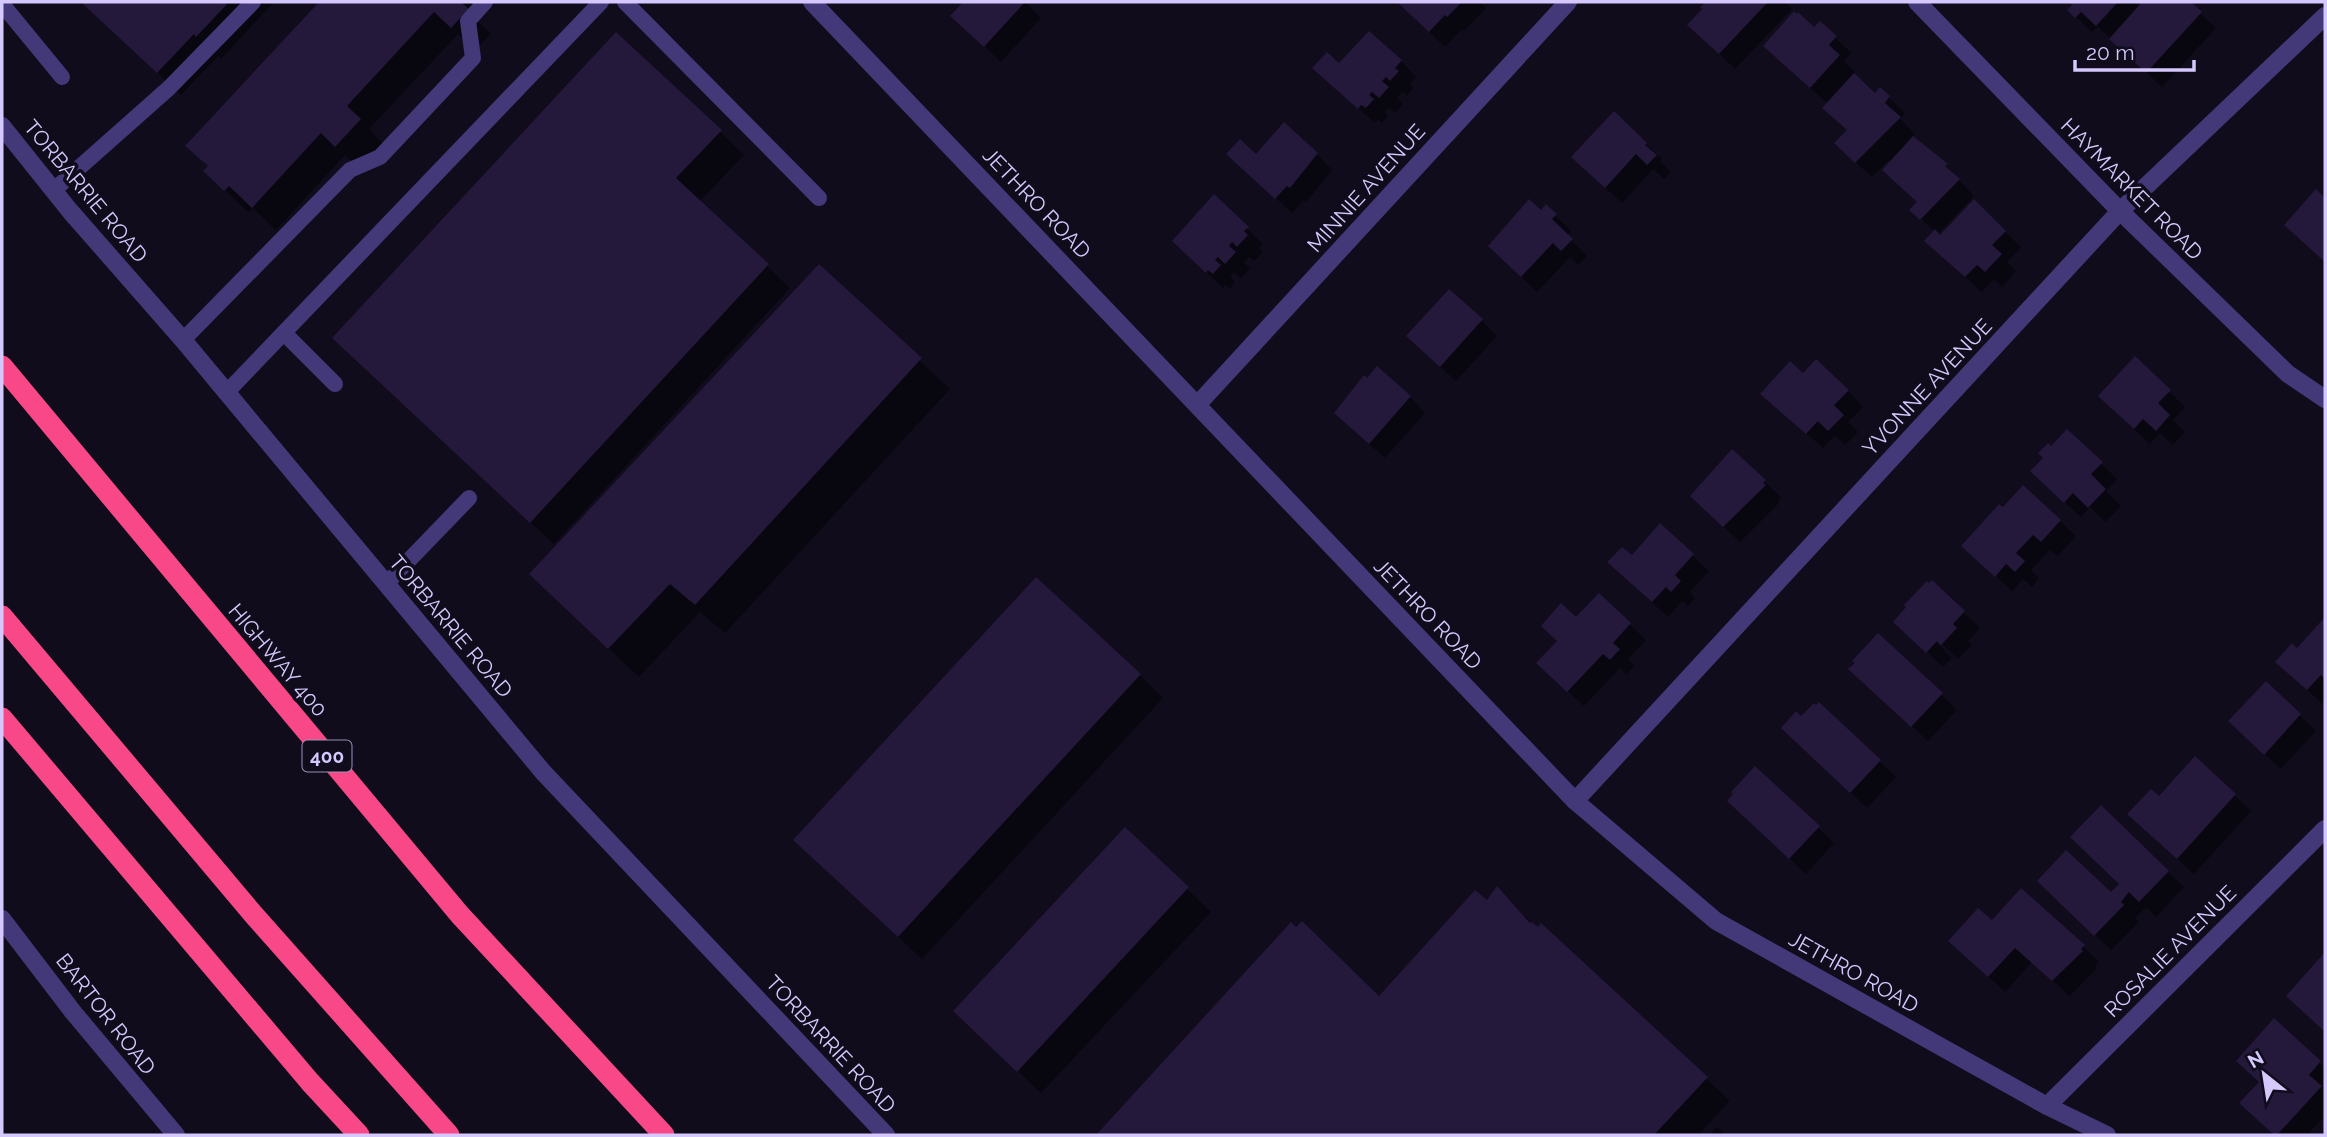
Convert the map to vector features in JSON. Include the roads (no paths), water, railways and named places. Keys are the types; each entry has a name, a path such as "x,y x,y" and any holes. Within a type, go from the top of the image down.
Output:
{"highway":[{"name":"HIGHWAY 400","path":"2,366 460,915 664,1135"},
{"path":"2,616 253,914 449,1135"},
{"path":"2,718 310,1082 359,1135"}],"street":[{"name":"MINNIE AVENUE","path":"1198,404 1567,2"},
{"name":"HAYMARKET ROAD","path":"1917,2 2119,211 2288,374 2325,399"},
{"name":"JETHRO ROAD","path":"820,5 1575,801 1716,921 2047,1106 2107,1135"},
{"name":"YVONNE AVENUE","path":"1575,801 2119,211 2325,16"},
{"name":"TORBARRIE ROAD","path":"2,126 543,772 886,1135"},
{"name":"ROSALIE AVENUE","path":"2047,1106 2325,829"},
{"name":"BARTOR ROAD","path":"2,919 73,1012 176,1135"}],"lane":[{"path":"54,190 169,88 253,2"},
{"path":"183,340 350,170 380,158 472,58 468,21 485,2"},
{"path":"226,393 601,2"},
{"path":"625,2 819,198"},
{"path":"2,4 62,77"},
{"path":"284,333 335,384"},
{"path":"386,584 469,498"}]}
